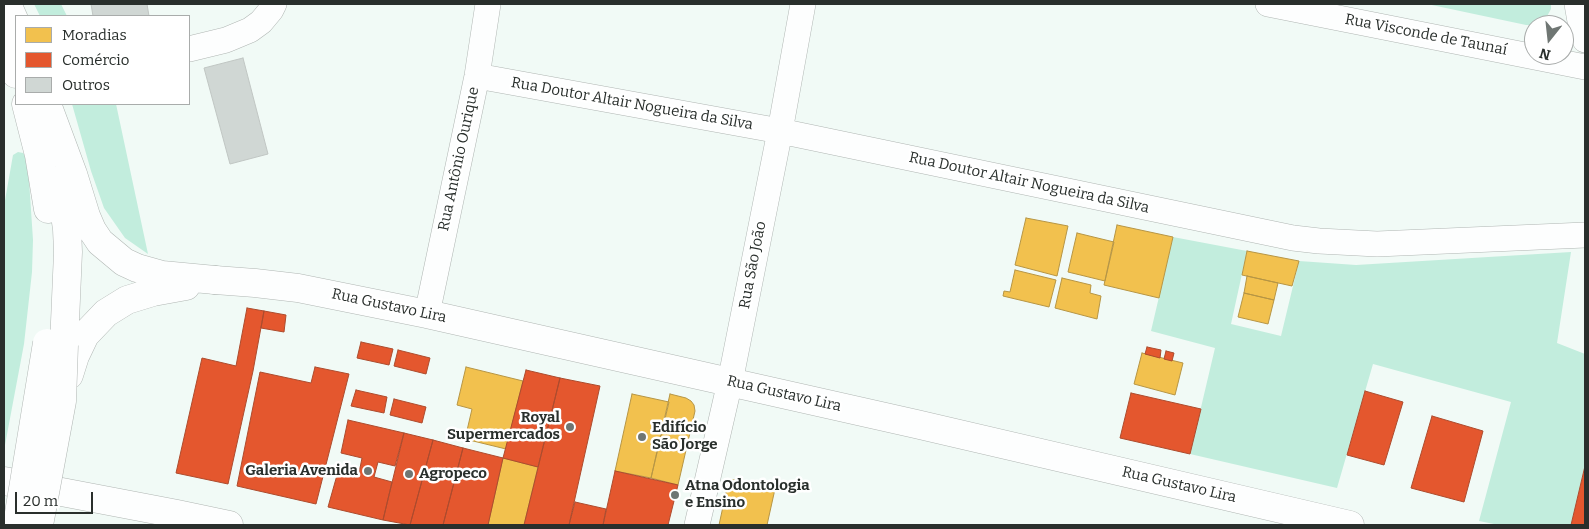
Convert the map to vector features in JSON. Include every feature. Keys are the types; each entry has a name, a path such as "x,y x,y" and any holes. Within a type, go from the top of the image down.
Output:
{"main road":[{"path":"7,4 15,22"},
{"path":"4,40 15,71"},
{"path":"4,66 4,90"},
{"path":"17,525 64,344 51,280 51,232 39,155 26,105"},
{"path":"39,525 62,401 68,277 67,229 61,181 42,105"},
{"path":"47,105 73,174 86,216 100,242 118,258 137,268 162,275 215,280"},
{"path":"64,344 86,335 106,313 127,300 153,292 215,280"},
{"name":"Rua Gustavo Lira","path":"215,280 262,283 298,288 427,314 916,424 1350,525"},
{"path":"10,483 229,525"}],"street":[{"path":"190,49 226,40 250,30 261,22 274,4"},
{"name":"Rua Antônio Ourique","path":"427,314 476,76 488,4"},
{"name":"Rua São João","path":"697,525 730,382 803,4"},
{"name":"Rua Visconde de Taunaí","path":"1268,4 1585,67"},
{"path":"1577,4 1585,40"},
{"name":"Rua Doutor Altair Nogueira da Silva","path":"476,76 780,131 1293,238 1377,244 1585,235"},
{"path":"10,483 10,525"}],"green space":[{"path":"34,4 61,4 66,15 40,15"},
{"path":"1427,4 1551,4 1548,15 1524,15 1524,25"},
{"path":"72,105 116,105 148,254 125,238 104,208 91,171"},
{"path":"18,152 26,156 29,180 33,240 32,272 24,344 5,445 4,206 13,155"},
{"path":"1173,237 1247,251 1231,324 1281,336 1299,261 1356,265 1571,252 1557,343 1585,354 1585,466 1571,525 1499,525 1479,521 1511,402 1373,364 1337,488 1190,454 1215,348 1151,331"}],"building: Moradias":[{"path":"1026,218 1068,226 1057,276 1015,265"},
{"path":"1117,225 1173,237 1159,298 1104,285"},
{"path":"1077,233 1114,242 1105,281 1068,272"},
{"path":"1247,251 1299,261 1292,286 1242,275"},
{"path":"1015,270 1056,280 1049,307 1003,296 1004,291 1010,292"},
{"path":"1247,276 1278,283 1274,300 1244,293"},
{"path":"1062,278 1091,285 1090,293 1101,296 1097,319 1055,308"},
{"path":"1244,293 1274,300 1268,324 1238,317"},
{"path":"1142,353 1183,363 1175,395 1134,384"},
{"path":"466,367 523,381 506,449 465,439 472,409 457,405"},
{"name":"Edifício São Jorge","path":"632,394 669,402 651,478 615,471"},
{"path":"670,394 691,401 695,411 678,485 651,478"},
{"path":"503,458 538,467 524,525 488,525"},
{"path":"729,479 775,489 767,525 719,525"}],"building: Comércio":[{"path":"247,308 264,311 228,484 176,473 202,358 236,366"},
{"path":"264,311 286,315 284,332 261,328"},
{"path":"361,342 393,349 389,365 357,358"},
{"path":"1147,347 1161,350 1160,358 1145,354"},
{"path":"398,350 430,358 426,374 394,366"},
{"path":"1166,351 1174,353 1172,361 1164,359"},
{"path":"315,367 349,374 316,504 237,486 260,372 311,383"},
{"path":"526,370 560,378 538,467 503,458"},
{"name":"Royal Supermercados","path":"560,378 600,386 569,525 524,525"},
{"path":"356,390 387,397 384,413 351,406"},
{"path":"1365,391 1403,402 1384,465 1347,455"},
{"path":"1131,393 1201,409 1190,454 1120,438"},
{"path":"394,399 426,407 422,423 390,415"},
{"path":"1432,416 1483,431 1464,502 1411,488"},
{"name":"Galeria Avenida","path":"348,420 404,433 395,466 378,462 374,477 392,482 383,520 328,507 339,468 359,473 362,458 341,453"},
{"name":"Agropeco","path":"404,433 433,440 410,525 383,520"},
{"path":"433,440 463,448 443,525 410,525"},
{"path":"463,448 503,458 488,525 443,525"},
{"path":"1585,466 1585,525 1571,525"},
{"path":"615,471 678,485 668,525 603,525"},
{"path":"575,502 606,509 603,525 569,525"}],"building: Outros":[{"path":"91,4 147,4 149,15 93,15"},
{"path":"243,58 268,154 230,164 204,68"}],"place":[{"name":"Royal Supermercados","path":"570,427"},
{"name":"Edifício São Jorge","path":"642,437"},
{"name":"Galeria Avenida","path":"368,471"},
{"name":"Agropeco","path":"409,474"},
{"name":"Atna Odontologia e Ensino","path":"675,495"}]}
